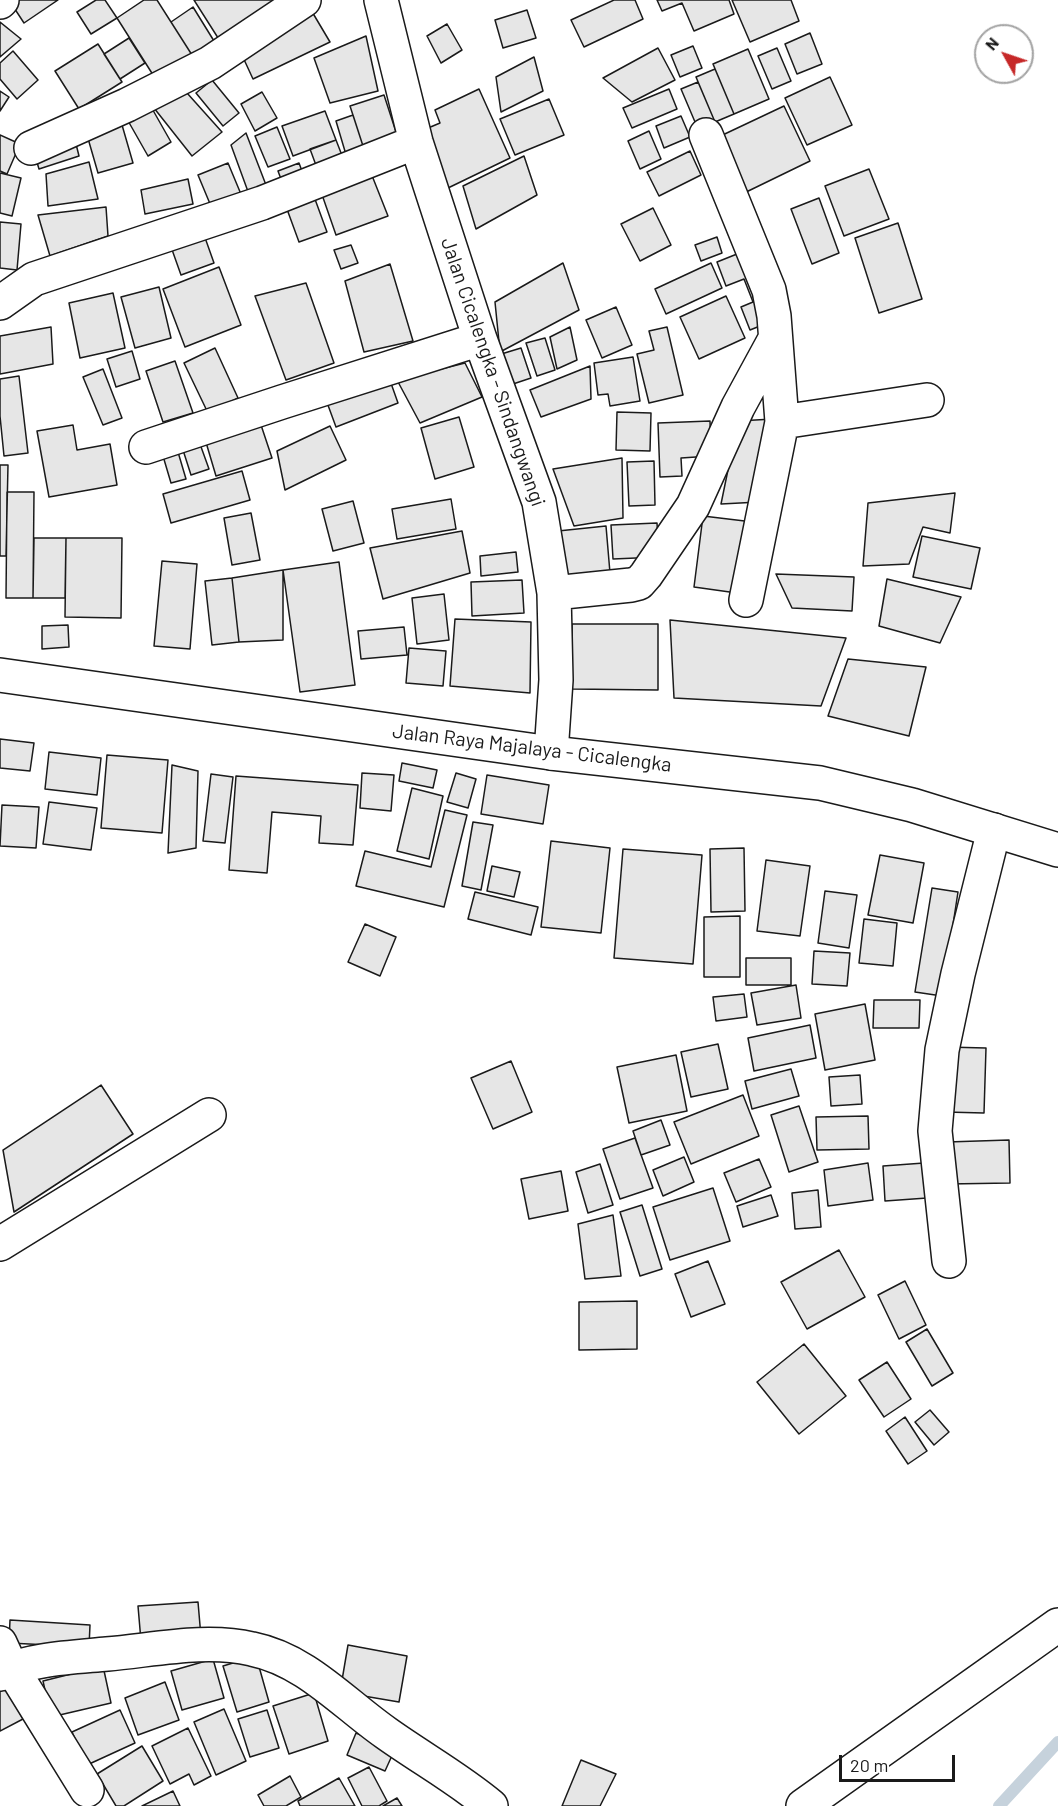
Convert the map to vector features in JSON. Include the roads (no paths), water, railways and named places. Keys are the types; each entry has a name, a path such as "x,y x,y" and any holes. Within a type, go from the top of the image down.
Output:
{"street":[{"path":"31,147 127,105 210,63 304,0"},
{"name":"Jalan Cicalengka - Sindangwangi","path":"381,0 416,142 480,339 539,502 554,593 556,680 552,753"},
{"path":"706,135 769,290 774,316 782,422 746,600"},
{"path":"0,303 34,279 262,203 416,142"},
{"path":"146,447 480,339"},
{"path":"554,593 631,585 639,583 646,575 693,506 738,407 775,339"},
{"path":"782,422 927,400"},
{"name":"Jalan Raya Majalaya - Cicalengka","path":"0,675 552,753 820,783 912,805 1058,850"},
{"path":"949,1261 935,1131 942,1050 958,974 994,830"},
{"path":"0,1244 209,1115"},
{"path":"802,1806 1058,1625"},
{"path":"4,1661 66,1659 210,1644 252,1648 281,1658 310,1674 386,1733 491,1806"},
{"path":"4,1661 87,1790"}],"waterway":[{"path":"999,1806 1058,1742"}]}
